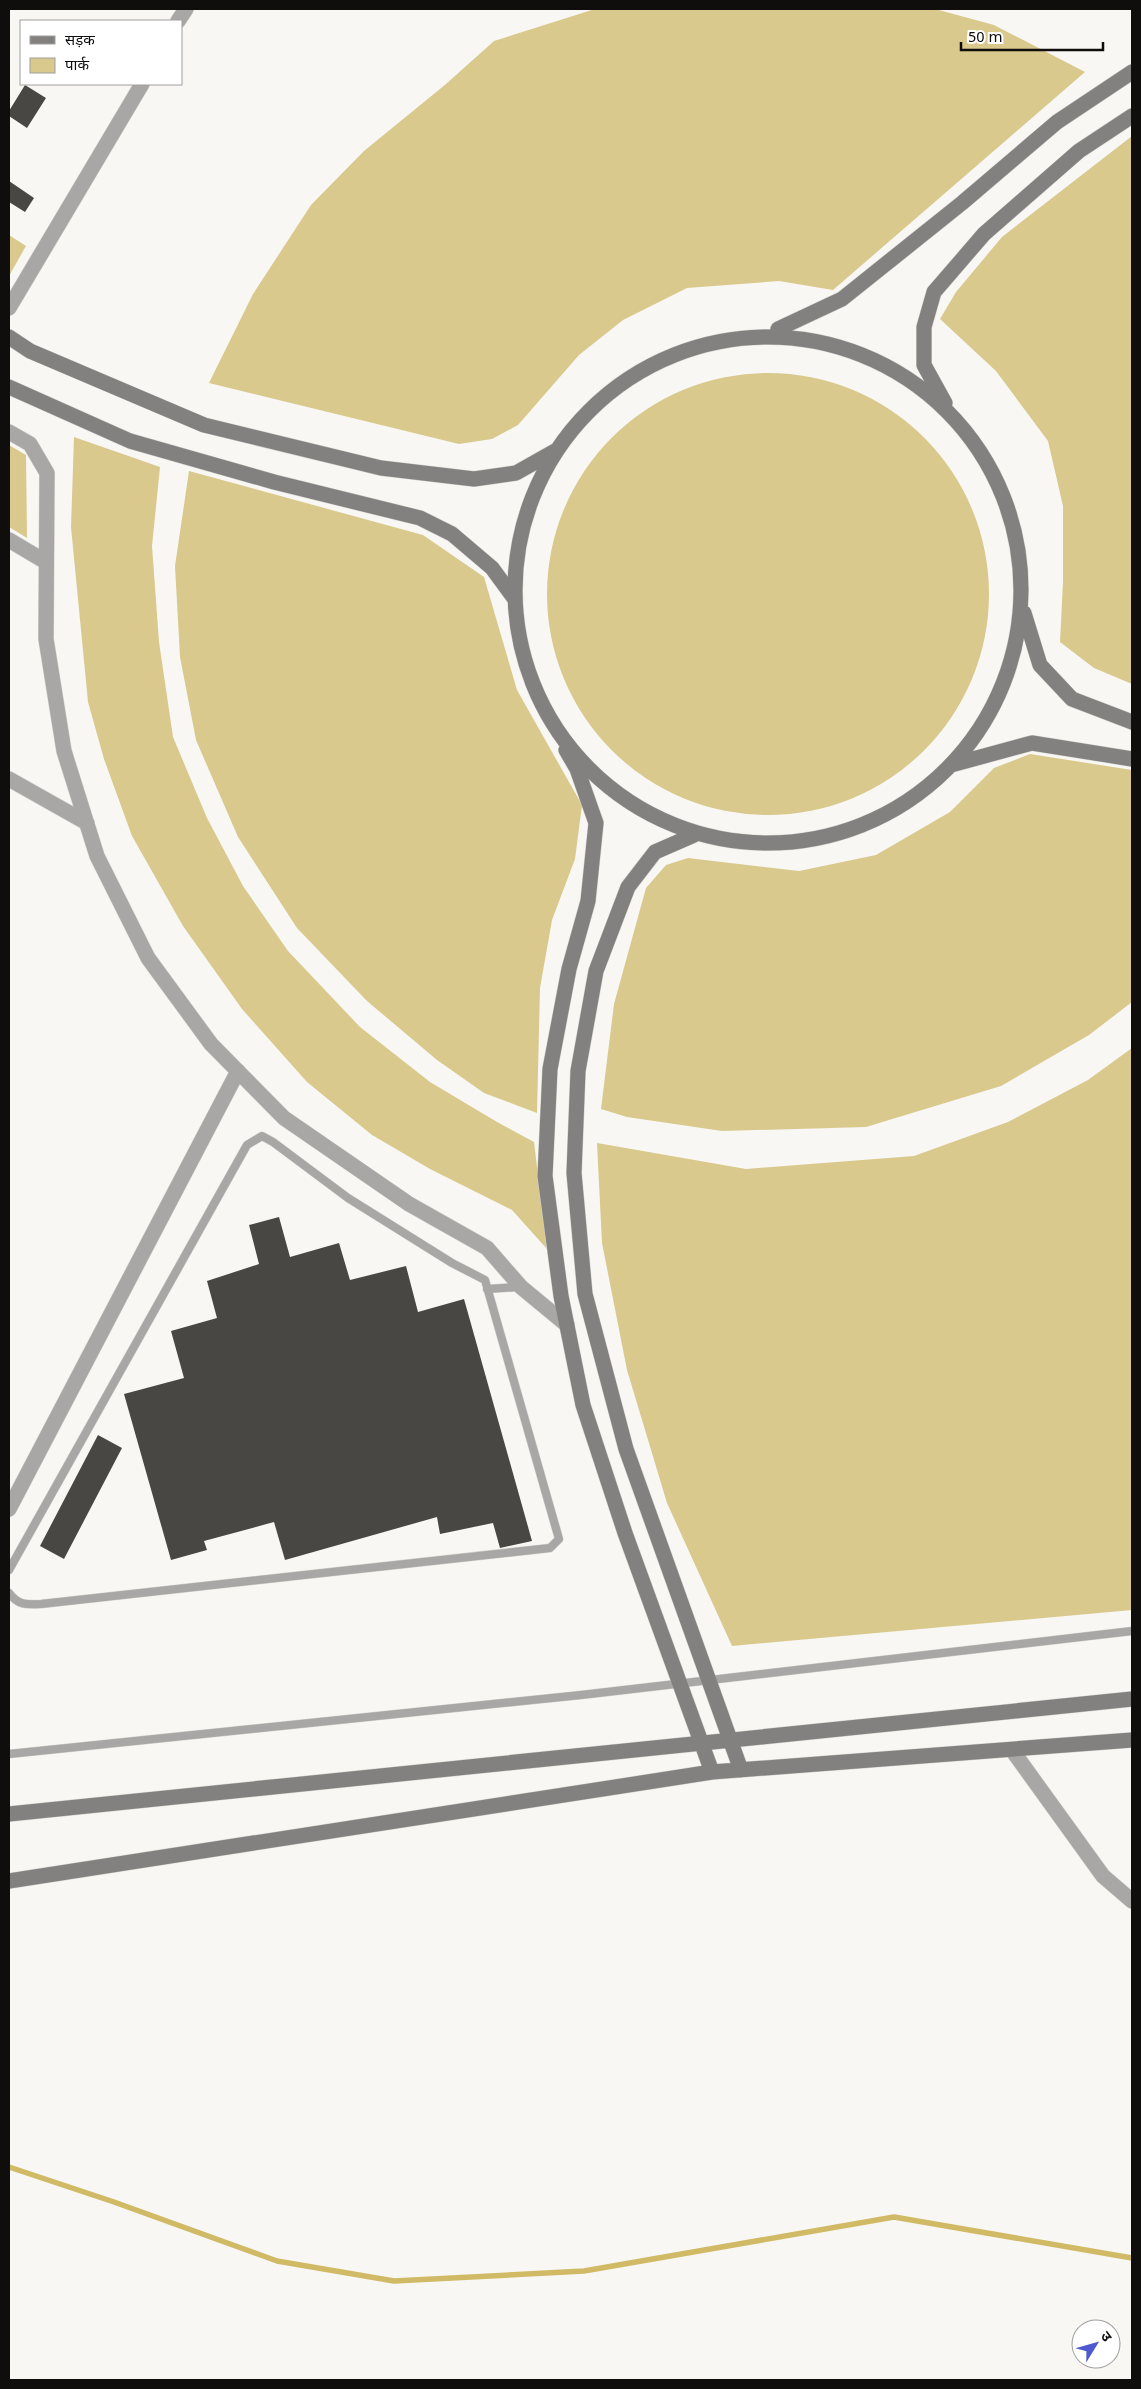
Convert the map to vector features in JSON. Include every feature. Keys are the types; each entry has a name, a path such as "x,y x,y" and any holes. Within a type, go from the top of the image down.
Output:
{"street":[{"path":"179,20 186,9"},
{"path":"712,1772 625,1533 583,1405 561,1296 545,1176 550,1069 570,970 588,901 596,822 577,769 556,730 520,646 514,598 514,572 527,509 555,451 612,389 680,351 778,329 842,299 962,203 1058,122 1132,72"},
{"path":"9,308 14,290 141,85"},
{"path":"949,411 924,364 924,326 934,292 984,234 1079,152 1132,116"},
{"path":"778,329 836,345 912,380 949,411 983,452 1015,526 1024,612 1040,665 1072,699 1132,722"},
{"path":"9,337 30,351 204,425 381,468 474,479 516,473 555,451"},
{"path":"9,387 130,441 274,482 420,518 452,534 492,568 514,598"},
{"path":"9,432 30,444 48,473 46,638 64,751 97,856 148,958 211,1044 284,1118 409,1204 487,1248 521,1287 567,1325"},
{"path":"9,540 46,562"},
{"path":"556,730 618,797 694,835 766,847 857,832 951,765 984,728 1002,692 1010,669 1024,612"},
{"path":"951,765 1032,743 1132,759"},
{"path":"9,779 87,824"},
{"path":"694,835 655,852 628,887 596,970 578,1071 574,1173 585,1294 626,1449 740,1770"},
{"path":"9,1509 238,1071"},
{"path":"9,1814 1132,1699"},
{"path":"9,1881 712,1772 1132,1740"},
{"path":"1012,1750 1103,1876 1132,1902"}],"lane":[{"path":"9,1570 247,1145 253,1140 262,1136 273,1142 348,1198 452,1263 477,1274 484,1280 559,1539 550,1548 41,1604 24,1605 15,1601 9,1593"},
{"path":"487,1289 521,1287"},
{"path":"9,1754 680,1684 1132,1631"}],"green space":[{"path":"595,9 935,9 994,25 1085,72 833,290 779,281 687,288 623,320 579,355 518,425 492,439 459,444 209,383 253,294 311,205 364,151 446,84 494,41"},
{"path":"1132,136 1132,684 1094,668 1060,642 1063,582 1063,506 1048,441 996,371 940,319 956,292 1002,237"},
{"path":"9,235 26,246 9,276"},
{"path":"768,373 811,377 853,390 891,410 924,438 952,471 972,509 985,551 989,594 985,637 972,679 952,717 924,750 891,778 853,798 811,811 768,815 725,811 683,798 645,778 612,750 584,717 564,679 551,637 547,594 551,551 564,509 584,471 612,438 645,410 683,390 725,377"},
{"path":"74,437 160,467 152,546 159,642 173,737 207,818 243,886 288,951 360,1027 430,1082 534,1142 547,1249 512,1210 430,1169 372,1135 307,1082 242,1009 183,926 132,836 104,759 88,702 71,527"},
{"path":"9,445 26,455 27,538 9,527"},
{"path":"189,471 423,535 484,577 517,690 582,805 575,859 552,920 540,988 537,1113 484,1093 437,1060 367,1001 297,928 238,837 196,740 180,657 175,566"},
{"path":"1030,754 1132,770 1132,1002 1089,1035 1001,1086 866,1127 722,1131 627,1117 601,1109 614,1004 646,888 666,865 688,858 799,871 876,855 950,812 994,768"},
{"path":"1132,1048 1132,1610 732,1646 667,1503 627,1370 602,1243 597,1143 746,1169 914,1156 1008,1122 1088,1080"}],"building":[{"path":"25,85 46,98 27,128 9,116 9,111"},
{"path":"9,181 34,198 25,212 9,202"},
{"path":"279,1217 290,1257 339,1243 350,1280 406,1266 418,1312 464,1299 532,1541 500,1548 493,1523 440,1534 437,1517 285,1560 274,1522 204,1541 207,1550 171,1560 124,1394 184,1378 171,1331 217,1318 207,1281 259,1264 249,1225"},
{"path":"98,1435 122,1448 64,1559 40,1546"}],"waterway":[{"path":"9,2167 114,2202 277,2261 394,2281 584,2271 894,2217 1132,2258"}]}
